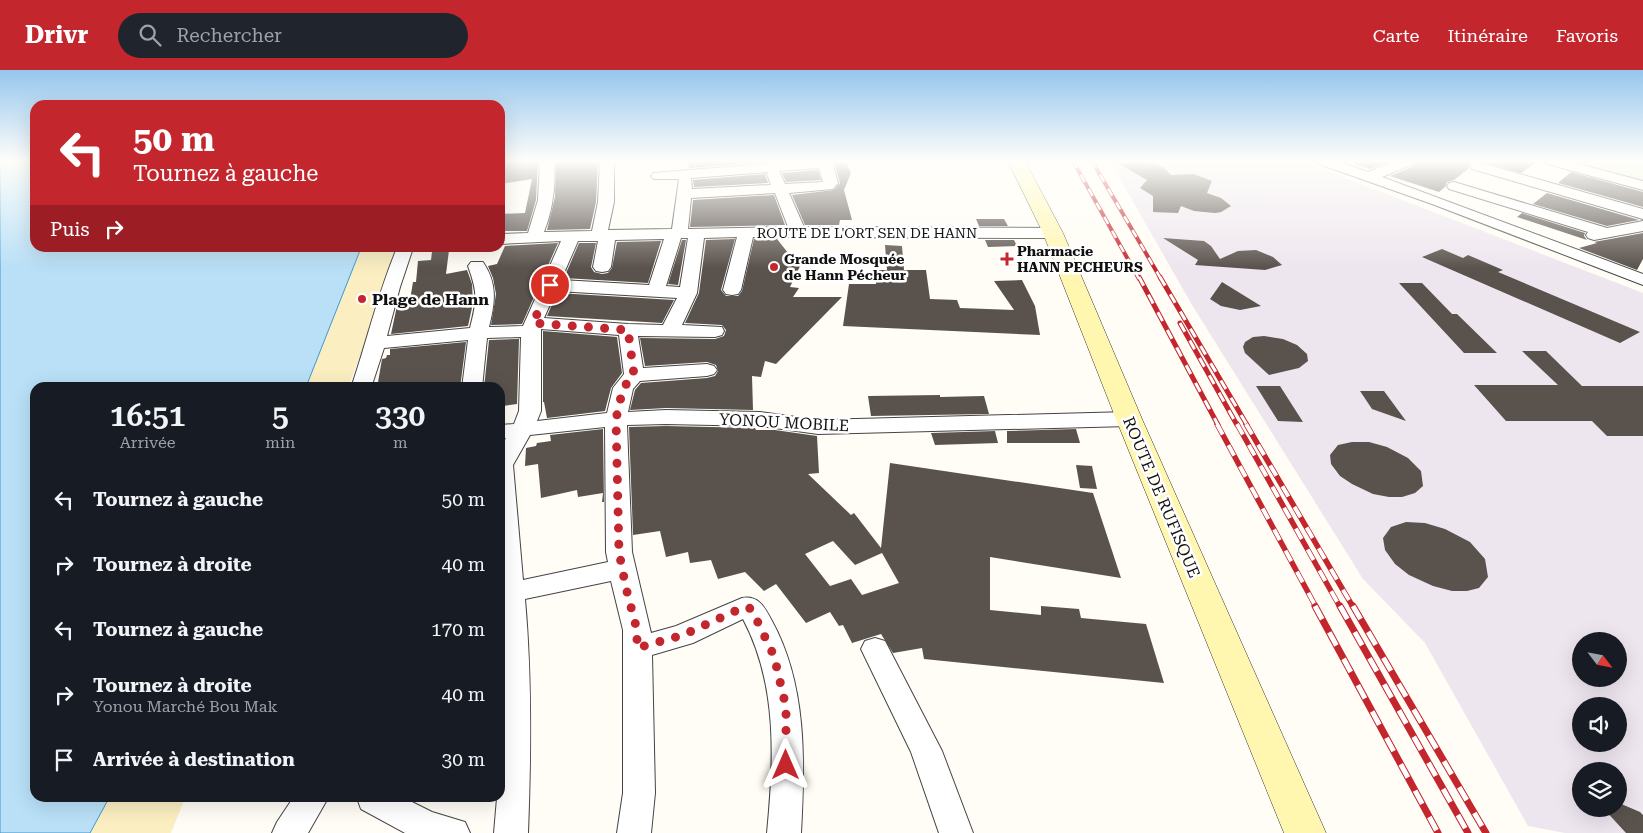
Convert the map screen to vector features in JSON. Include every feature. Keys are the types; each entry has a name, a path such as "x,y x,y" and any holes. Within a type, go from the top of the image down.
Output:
{"main road":[{"name":"ROUTE DE RUFISQUE","path":"1035,197 1053,233 1128,419 1305,833"}],"street":[{"path":"534,237 543,216 547,197"},
{"path":"602,267 606,197"},
{"path":"670,330 688,293 691,279 692,257 684,233 684,197"},
{"path":"783,197 798,232"},
{"path":"1428,197 1642,278"},
{"path":"1438,200 1442,197"},
{"path":"1489,197 1608,233"},
{"path":"1586,197 1643,214"},
{"path":"1548,243 1643,226"},
{"path":"732,290 746,232"},
{"name":"ROUTE DE L'ORT SEN DE HANN","path":"505,239 746,232 1053,233"},
{"path":"656,291 684,233"},
{"path":"505,454 512,430 530,411 532,327 572,236"},
{"path":"363,382 391,287 404,252"},
{"path":"473,382 478,333 486,301 485,288 477,266"},
{"path":"550,285 688,293"},
{"path":"376,343 532,327 715,331"},
{"path":"628,330 634,375"},
{"path":"634,833 639,793 637,648 635,618 622,569 618,538 616,419 623,388 634,375 707,370"},
{"name":"YONOU MOBILE","path":"512,430 616,419 666,417 742,418 818,427 1128,419"},
{"path":"505,503 512,592 508,646 514,776 511,833"},
{"path":"512,592 622,569"},
{"path":"637,648 683,635 742,608 748,607 752,610 774,656 786,707 787,804 784,833"},
{"path":"876,649 926,751 956,833"},
{"path":"289,833 309,802"},
{"path":"381,802 435,831"}],"shaded area":[{"path":"1130,197 1393,197 1643,293 1643,833 1565,833 1528,826 1425,643 1363,579 1192,305"}],"sand":[{"name":"Plage de Hann","path":"359,252 400,252 350,382 308,382"},
{"path":"107,802 183,802 171,833 90,833"}],"water":[{"path":"0,197 30,197 30,252 359,252 308,382 30,382 30,802 107,802 90,833 0,833"}],"building":[{"path":"528,197 536,197 527,231 505,231 505,214 525,213"},
{"path":"555,197 596,197 590,229 547,230"},
{"path":"775,197 785,225 690,227 693,200"},
{"path":"793,197 846,197 852,220 840,220 839,225 805,225"},
{"path":"1153,197 1217,197 1231,206 1215,213 1194,211 1181,206 1178,213 1153,212"},
{"path":"1542,197 1559,197 1639,220 1607,226 1533,204"},
{"path":"1606,197 1643,197 1643,207"},
{"path":"1522,213 1585,233 1584,236 1587,240 1517,217"},
{"path":"976,219 1004,219 1008,226 979,226"},
{"path":"1643,233 1643,259 1637,270 1579,248 1597,243 1594,242"},
{"path":"1163,238 1204,241 1211,246 1220,259 1238,251 1256,250 1273,257 1282,265 1265,270 1195,265 1198,260"},
{"path":"735,239 721,290 726,296 738,296 742,291 754,239 777,239 792,258 802,262 790,287 799,288 793,297 842,297 776,364 765,361 761,377 752,376 753,410 666,408 630,410 635,390 641,383 715,376 718,371 716,365 707,362 645,366 640,338 715,339 724,336 726,330 722,325 685,323 699,293 706,240"},
{"path":"682,240 686,240 678,285 668,284"},
{"path":"985,240 1014,240 1017,246 988,247"},
{"path":"661,241 648,283 564,278 579,243 596,243 591,267 594,272 602,274 608,273 612,268 617,242"},
{"path":"558,243 522,324 491,325 496,294 493,278 488,266 497,264 502,252 505,252 505,246"},
{"path":"885,245 902,246 904,270 926,270 930,299 957,300 960,308 1014,310 994,281 1022,280 1035,306 1040,335 843,326 849,284 876,284 878,270 887,270"},
{"path":"1442,249 1463,258 1468,255 1503,270 1498,272 1640,332 1620,343 1422,257"},
{"path":"432,252 449,252 446,274 467,270 472,284 473,303 468,326 391,334 398,301 410,300 413,282 416,282 418,261 431,260"},
{"path":"1222,282 1261,306 1240,310 1221,306 1210,299"},
{"path":"1399,283 1422,283 1452,314 1457,314 1497,353 1464,353"},
{"path":"557,293 674,300 662,323 547,316"},
{"path":"543,331 617,337 622,373 611,388 605,411 547,418 543,402"},
{"path":"1264,336 1283,339 1297,345 1307,354 1308,361 1299,368 1269,375 1245,353 1243,347 1245,342 1253,337"},
{"path":"519,339 517,404 505,406 505,382 485,382 489,340"},
{"path":"466,342 461,382 378,382 382,359 390,355 390,349"},
{"path":"1522,351 1546,351 1582,386 1643,386 1643,436 1607,436 1592,421 1506,421 1474,385 1558,385"},
{"path":"1256,386 1280,386 1303,422 1278,421"},
{"path":"1360,391 1384,391 1406,421 1372,409"},
{"path":"940,395 940,397 984,396 989,414 871,416 868,396"},
{"path":"629,427 755,428 756,430 775,430 817,436 819,473 808,474 851,515 854,513 881,548 890,463 1093,493 1121,578 990,557 990,610 1041,615 1041,606 1079,609 1081,618 1146,624 1164,683 924,659 922,648 893,653 881,634 852,643 843,625 839,626 830,612 806,623 776,584 764,591 745,572 718,579 711,560 690,563 688,552 666,557 660,531 633,535","holes":["833,541 855,565 882,553 899,583 862,595 851,579 830,586 805,554"]},
{"path":"603,429 604,502 602,502 603,493 578,497 577,490 541,498 538,464 525,466 526,448 536,446 537,443 551,441 550,435"},
{"path":"1076,429 1080,443 1007,443 1007,431"},
{"path":"995,431 998,443 935,445 931,433"},
{"path":"1352,442 1369,442 1387,447 1408,458 1421,471 1423,486 1415,493 1402,497 1389,497 1373,494 1352,484 1340,476 1331,464 1330,455 1338,445"},
{"path":"1076,465 1092,466 1097,489 1080,488"},
{"path":"1406,522 1425,523 1445,529 1470,542 1485,559 1488,577 1479,588 1467,591 1452,591 1433,586 1409,575 1395,564 1385,550 1383,538 1391,527"},
{"path":"1627,806 1643,815 1643,833 1626,833 1611,817 1627,817"}],"railway":[{"path":"1093,197 1139,279"},
{"path":"1113,197 1161,279"},
{"path":"1139,277 1218,425"},
{"path":"1160,277 1247,425"},
{"path":"1180,323 1237,425"},
{"path":"1217,424 1316,607"},
{"path":"1237,424 1340,607"},
{"path":"1246,424 1353,607"},
{"path":"1315,606 1438,833"},
{"path":"1340,606 1468,833"},
{"path":"1353,606 1486,833"}],"place":[{"name":"Pharmacie HANN PECHEURS","path":"1007,259"},
{"name":"Grande Mosquée de Hann Pécheur","path":"774,267"},
{"name":"Plage de Hann","path":"362,299"}],"route":[{"path":"550,285 533,323 628,330 634,375 623,388 616,419 618,538 626,588 635,618 637,648 664,642 683,635 742,608 748,607 752,610 774,656 786,707 786,765"}]}
